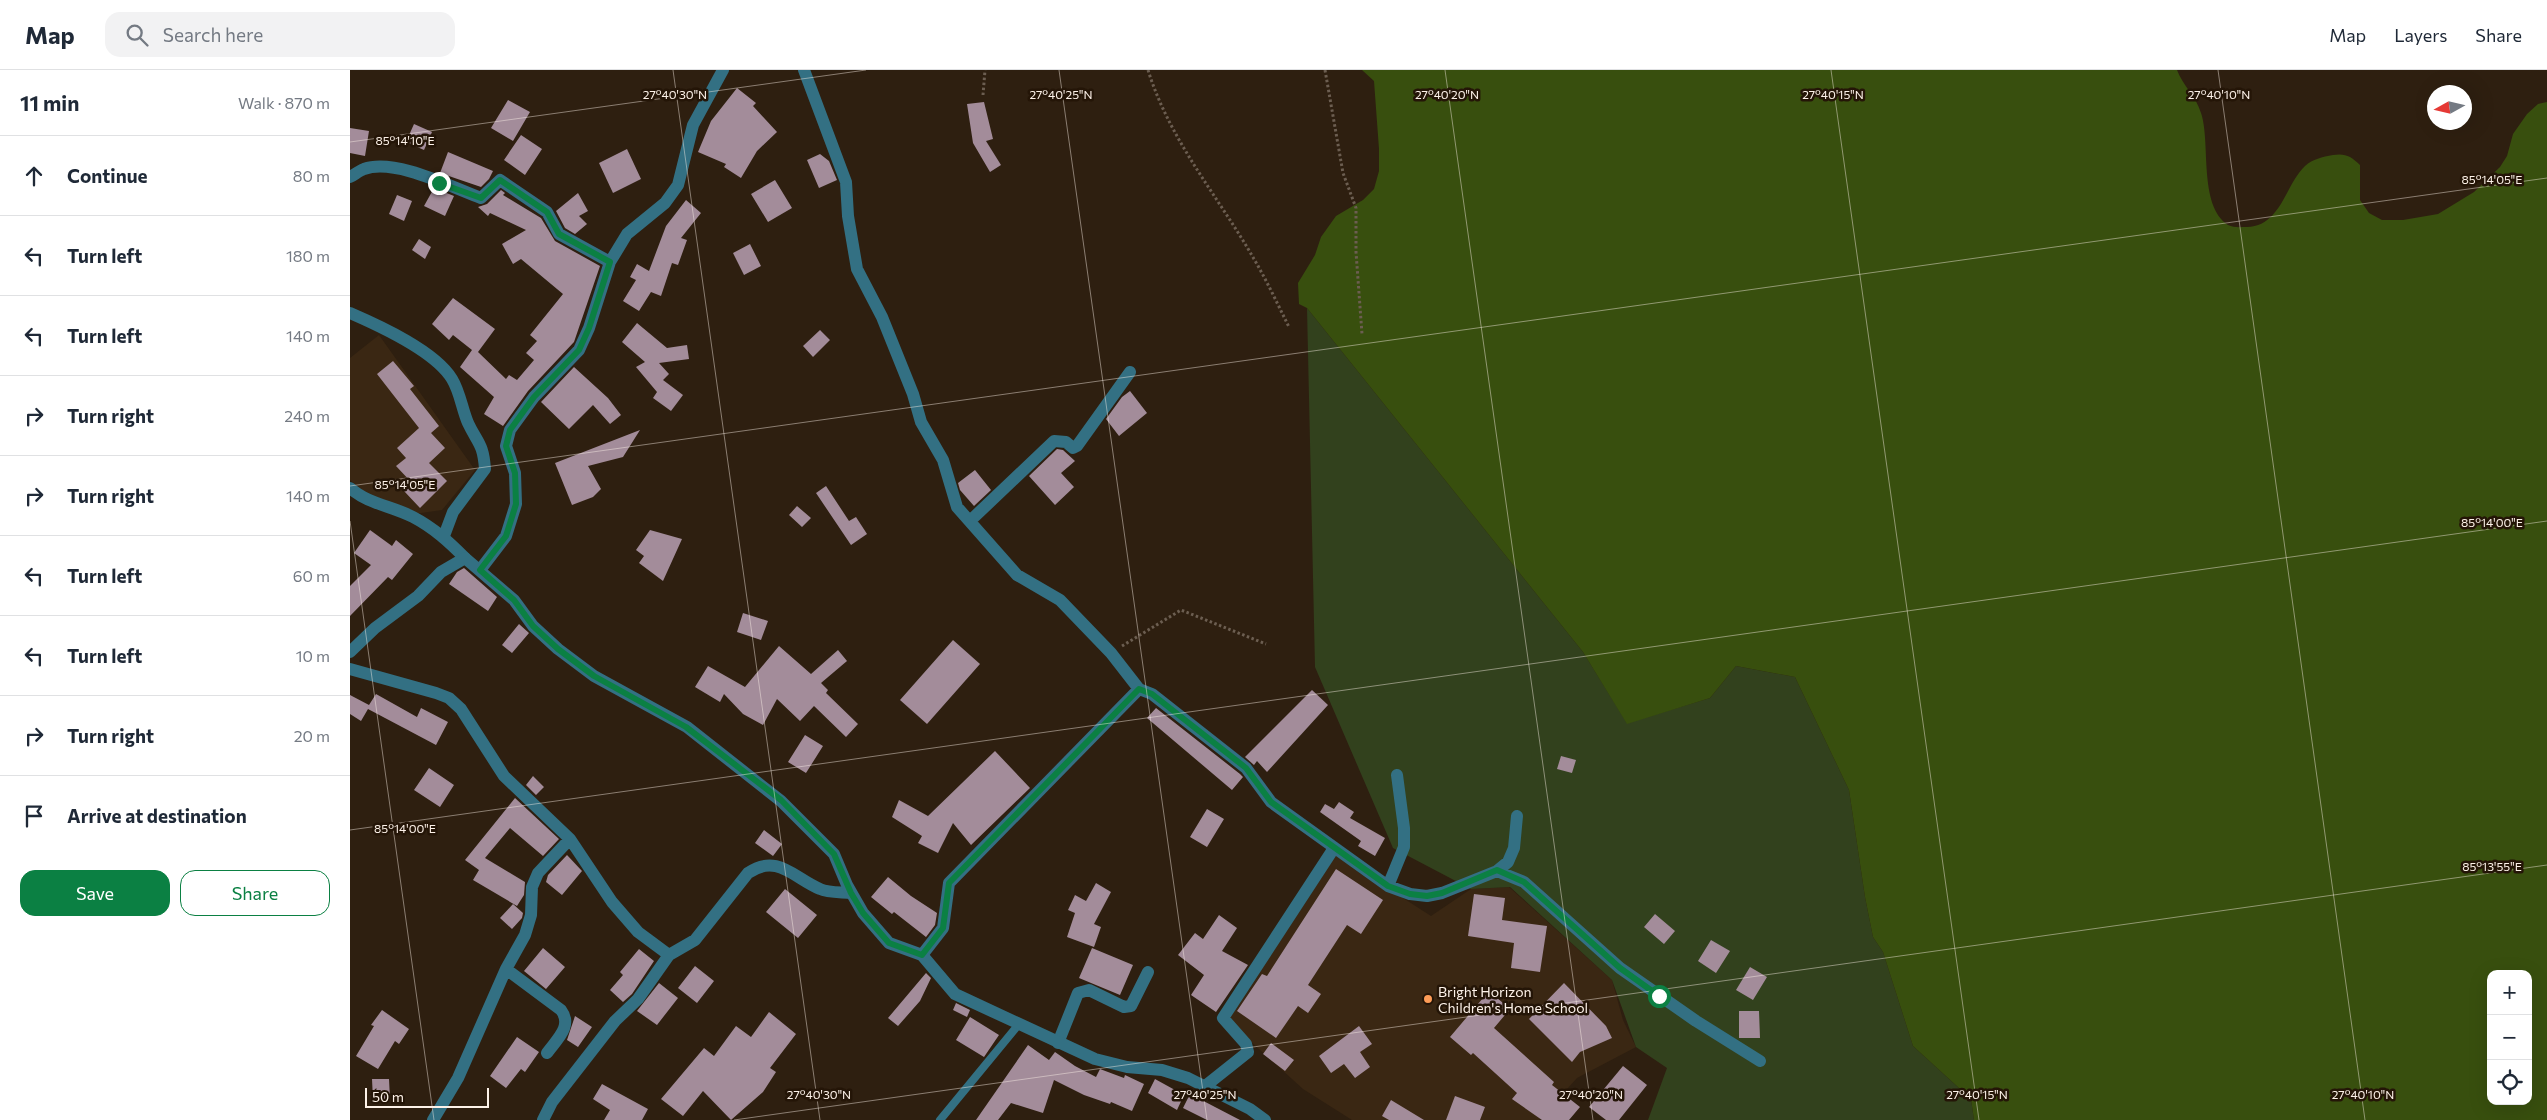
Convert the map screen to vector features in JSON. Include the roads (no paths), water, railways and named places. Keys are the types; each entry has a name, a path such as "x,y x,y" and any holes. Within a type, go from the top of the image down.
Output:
{"street":[{"path":"480,570 506,536 516,504 515,473 506,446 510,430 534,397 579,350 589,328 610,262 627,234 665,203 678,185 693,125 723,70"},
{"path":"804,70 846,182 848,216 857,269 882,317 913,394 921,422 943,460 957,508 971,520 1016,575 1060,600 1111,653 1139,689 1152,694 1246,768 1265,797 1388,886 1410,894 1427,896 1442,893 1497,870 1508,862 1514,848 1517,816"},
{"path":"350,177 364,169 385,167 415,174 481,198 500,180 547,212 559,234 610,262"},
{"path":"350,313 393,332 435,362 447,373 452,379 469,424 483,448 484,469 453,512 444,536"},
{"path":"971,520 1054,441 1066,442 1073,448 1077,446 1130,372"},
{"path":"350,488 360,497 412,516 444,536 465,558 514,600 533,626 558,649 594,676 686,727 781,800 834,854 849,889 863,913 889,943 922,955 955,994 1095,1059 1127,1067 1162,1070 1188,1078 1250,1109 1265,1120"},
{"path":"350,652 375,628 418,596 441,572 465,558"},
{"path":"350,668 449,698 461,709 504,776 570,839 612,902 638,932 669,955"},
{"path":"922,955 943,928 949,883 1139,689"},
{"path":"1388,886 1404,847 1404,828 1397,775"},
{"path":"433,1120 458,1078 506,969 525,935 531,916 532,887 538,873 570,839"},
{"path":"1204,1087 1248,1052 1246,1044 1223,1018 1334,848"},
{"path":"543,1120 552,1102 615,1021 649,985 669,955 695,940 748,873 757,867 774,865 793,872 821,890 849,889"},
{"path":"1497,870 1524,882 1620,968 1696,1022 1760,1062"},
{"path":"506,969 561,1010 567,1017 566,1026 547,1053"},
{"path":"1058,1043 1078,993 1088,990 1124,1007 1131,1006 1148,972"}],"lane":[{"path":"940,1120 1018,1024"}],"place":[{"name":"Bright Horizon Children's Home School","path":"1428,999"}]}
